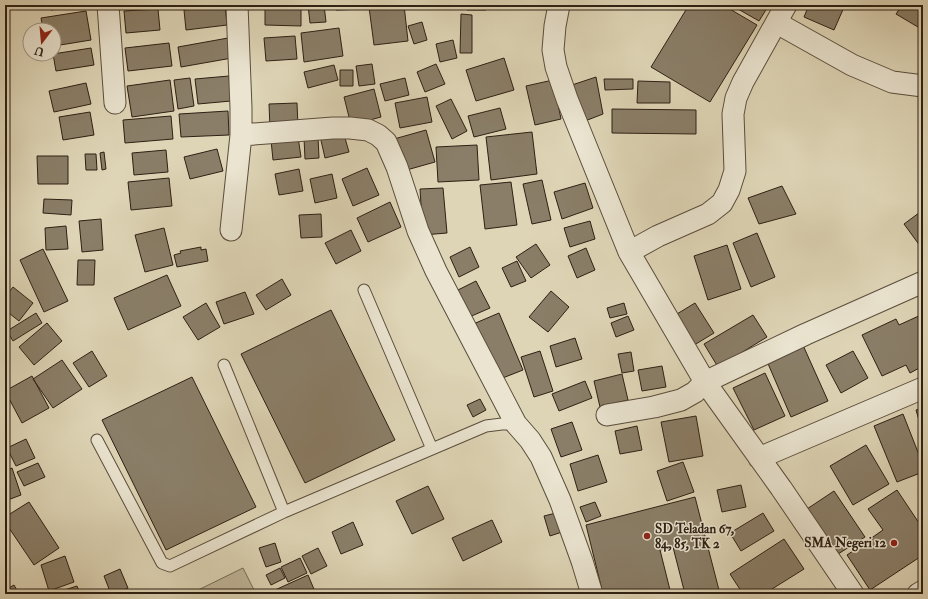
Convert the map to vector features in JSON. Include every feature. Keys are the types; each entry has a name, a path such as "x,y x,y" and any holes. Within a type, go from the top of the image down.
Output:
{"street":[{"path":"108,5 115,103"},
{"path":"231,230 241,135 237,5"},
{"path":"559,5 553,50 556,67 567,99 628,252 705,382 781,488 853,594"},
{"path":"628,252 658,236 708,214 722,203 729,190 735,171 733,114 736,98 743,82 782,14 859,68 892,82 923,86"},
{"path":"241,135 350,128 368,130 378,135 386,142 397,167 418,231 436,271 516,424 530,440 541,457 560,500 592,594"},
{"path":"607,415 654,407 681,400 694,392 705,382 806,334 923,282"},
{"path":"759,458 923,388"},
{"path":"918,594 923,591"}],"lane":[{"path":"364,290 432,449"},
{"path":"224,366 284,512"},
{"path":"97,440 162,563 170,566 284,512 486,426 516,424"}],"shaded area":[{"path":"243,568 256,594 190,594"}],"building":[{"path":"5,5 8,5 8,20 5,20"},
{"path":"51,5 91,5 51,10"},
{"path":"225,5 227,25 186,30 184,10"},
{"path":"265,5 301,5 301,26 265,25"},
{"path":"308,5 324,5 326,22 310,23"},
{"path":"335,5 365,5 365,9 336,10"},
{"path":"404,5 408,41 374,45 369,7"},
{"path":"466,5 486,5 486,10 467,10"},
{"path":"689,5 723,5 757,25 710,102 651,67"},
{"path":"731,5 769,5 759,21"},
{"path":"809,5 845,5 834,30 804,17"},
{"path":"902,5 923,5 923,30 896,14"},
{"path":"158,9 160,30 126,33 124,11"},
{"path":"86,11 91,40 62,45 62,22 42,22 41,18"},
{"path":"461,14 472,15 472,53 460,53"},
{"path":"422,22 427,40 414,44 408,26"},
{"path":"339,28 343,56 304,62 301,33"},
{"path":"295,36 297,59 266,61 264,38"},
{"path":"228,38 232,58 181,67 178,47"},
{"path":"453,40 457,58 440,62 436,44"},
{"path":"169,43 172,66 128,71 125,48"},
{"path":"91,48 94,65 56,71 54,62 62,62 62,53"},
{"path":"504,58 514,90 476,101 466,70"},
{"path":"372,64 375,84 359,86 356,66"},
{"path":"436,64 445,84 425,92 417,72"},
{"path":"334,65 338,80 308,88 304,72"},
{"path":"340,70 353,70 353,86 340,86"},
{"path":"229,76 231,101 198,104 195,79"},
{"path":"596,77 603,114 585,121 572,85"},
{"path":"190,78 194,106 178,109 174,80"},
{"path":"405,78 409,95 385,101 380,84"},
{"path":"604,79 633,79 633,89 605,90"},
{"path":"170,80 174,111 132,117 127,86"},
{"path":"553,80 561,119 535,125 526,86"},
{"path":"638,81 670,82 670,103 637,103"},
{"path":"86,83 91,104 54,112 49,91"},
{"path":"374,89 381,117 351,125 344,97"},
{"path":"427,97 432,122 400,128 395,103"},
{"path":"451,99 467,131 452,139 436,106"},
{"path":"297,103 298,127 270,128 269,104"},
{"path":"500,108 506,129 474,137 468,116"},
{"path":"612,109 696,110 696,134 612,133"},
{"path":"228,111 229,135 181,137 179,114"},
{"path":"90,112 94,135 63,140 59,117"},
{"path":"171,116 173,139 125,143 123,120"},
{"path":"426,130 435,162 403,171 394,139"},
{"path":"343,131 349,152 325,158 320,136"},
{"path":"532,132 537,174 491,180 486,137"},
{"path":"298,137 301,157 273,160 271,140"},
{"path":"318,137 319,158 305,159 304,138"},
{"path":"477,145 479,180 438,182 436,147"},
{"path":"217,149 223,171 190,179 184,157"},
{"path":"166,150 168,172 134,175 132,153"},
{"path":"104,152 106,169 102,170 100,153"},
{"path":"85,154 96,154 97,170 86,170"},
{"path":"37,156 68,156 68,184 38,184"},
{"path":"367,168 379,195 353,206 342,179"},
{"path":"299,169 303,191 279,195 275,174"},
{"path":"332,174 337,198 315,203 310,179"},
{"path":"169,178 172,206 131,210 128,182"},
{"path":"542,180 551,220 532,224 523,184"},
{"path":"511,182 517,225 485,229 480,185"},
{"path":"585,183 593,208 562,219 554,192"},
{"path":"782,186 796,214 759,224 748,198"},
{"path":"443,188 447,233 423,235 420,189"},
{"path":"44,199 72,200 71,215 43,213"},
{"path":"390,202 401,227 368,242 357,218"},
{"path":"923,210 923,250 904,224"},
{"path":"321,214 322,237 301,238 299,215"},
{"path":"101,219 103,250 82,252 79,221"},
{"path":"590,221 595,239 570,247 564,228"},
{"path":"66,226 68,249 46,250 45,228"},
{"path":"164,228 173,265 145,272 135,235"},
{"path":"351,230 361,251 336,264 325,243"},
{"path":"757,233 775,277 751,287 733,243"},
{"path":"536,244 550,265 531,278 516,257"},
{"path":"727,245 741,289 708,300 694,256"},
{"path":"201,247 201,250 206,249 208,261 177,267 174,255 181,253 180,251"},
{"path":"470,247 479,267 459,277 450,257"},
{"path":"586,248 595,270 577,278 568,256"},
{"path":"43,249 68,301 44,312 20,260"},
{"path":"78,260 95,260 94,285 77,285"},
{"path":"517,261 526,281 511,287 502,268"},
{"path":"167,275 181,306 128,330 114,298"},
{"path":"282,279 291,295 266,310 256,295"},
{"path":"476,281 490,308 467,318 454,292"},
{"path":"13,287 33,303 19,321 5,310 5,297"},
{"path":"551,291 569,307 548,332 529,317"},
{"path":"245,292 254,314 224,324 216,302"},
{"path":"206,303 220,327 198,340 183,317"},
{"path":"624,303 627,314 610,318 607,308"},
{"path":"695,303 714,333 691,347 672,317"},
{"path":"331,310 395,440 305,483 241,354"},
{"path":"36,313 42,323 13,341 7,331"},
{"path":"499,313 523,370 495,381 471,325"},
{"path":"923,314 923,366 910,373 906,365 882,376 862,335 896,319 899,325"},
{"path":"753,315 767,337 718,367 704,344"},
{"path":"628,316 634,330 616,337 611,323"},
{"path":"47,323 62,341 34,365 19,347"},
{"path":"575,338 582,359 556,367 550,346"},
{"path":"802,343 828,401 791,417 766,359"},
{"path":"92,351 107,376 89,387 73,363"},
{"path":"540,351 553,391 534,397 521,357"},
{"path":"853,351 868,378 841,393 826,365"},
{"path":"631,352 634,371 622,373 618,354"},
{"path":"62,360 82,389 53,408 33,379"},
{"path":"662,366 666,387 642,391 638,370"},
{"path":"765,373 785,416 754,430 733,388"},
{"path":"622,374 628,400 600,407 594,381"},
{"path":"32,376 49,408 22,423 5,391"},
{"path":"192,377 256,507 166,550 102,420"},
{"path":"585,381 592,398 559,411 552,394"},
{"path":"480,399 486,410 473,417 467,405"},
{"path":"923,408 923,434 916,410"},
{"path":"903,414 923,465 923,472 897,482 874,426"},
{"path":"696,416 703,456 669,462 661,422"},
{"path":"572,422 582,450 561,457 551,429"},
{"path":"637,426 642,450 620,454 615,431"},
{"path":"26,439 35,458 16,466 7,448"},
{"path":"866,445 889,484 853,505 830,466"},
{"path":"598,455 607,482 578,491 570,464"},
{"path":"683,462 694,492 667,501 657,471"},
{"path":"38,463 45,477 24,486 17,472"},
{"path":"12,468 21,495 5,501 5,471"},
{"path":"741,485 746,507 722,512 717,490"},
{"path":"428,486 444,519 412,534 396,501"},
{"name":"SMA Negeri 12","path":"897,490 923,529 923,555 870,590 847,555 883,530 868,509"},
{"path":"834,491 865,537 838,554 807,509"},
{"name":"SD Teladan 67, 84, 85, TK 2","path":"695,497 720,594 685,594 673,547 660,550 671,594 603,594 586,525"},
{"path":"29,502 59,548 34,565 5,522 5,517"},
{"path":"595,502 601,516 586,522 580,507"},
{"path":"556,513 562,532 550,536 544,516"},
{"path":"763,513 774,531 741,551 730,533"},
{"path":"492,520 502,542 463,561 452,538"},
{"path":"353,522 363,545 341,554 332,532"},
{"path":"784,539 804,569 764,594 743,594 730,574"},
{"path":"275,543 281,562 266,567 259,548"},
{"path":"318,548 327,566 311,574 302,556"},
{"path":"65,556 74,582 49,591 41,565"},
{"path":"300,558 307,573 288,582 281,567"},
{"path":"280,568 285,578 271,585 266,575"},
{"path":"120,569 128,588 111,594 104,576"},
{"path":"308,575 316,594 277,594 275,590"},
{"path":"14,585 19,594 5,594 5,590"},
{"path":"77,586 80,594 55,594 55,593"}],"place":[{"name":"SD Teladan 67, 84, 85, TK 2","path":"647,536"},
{"name":"SMA Negeri 12","path":"894,543"}]}
